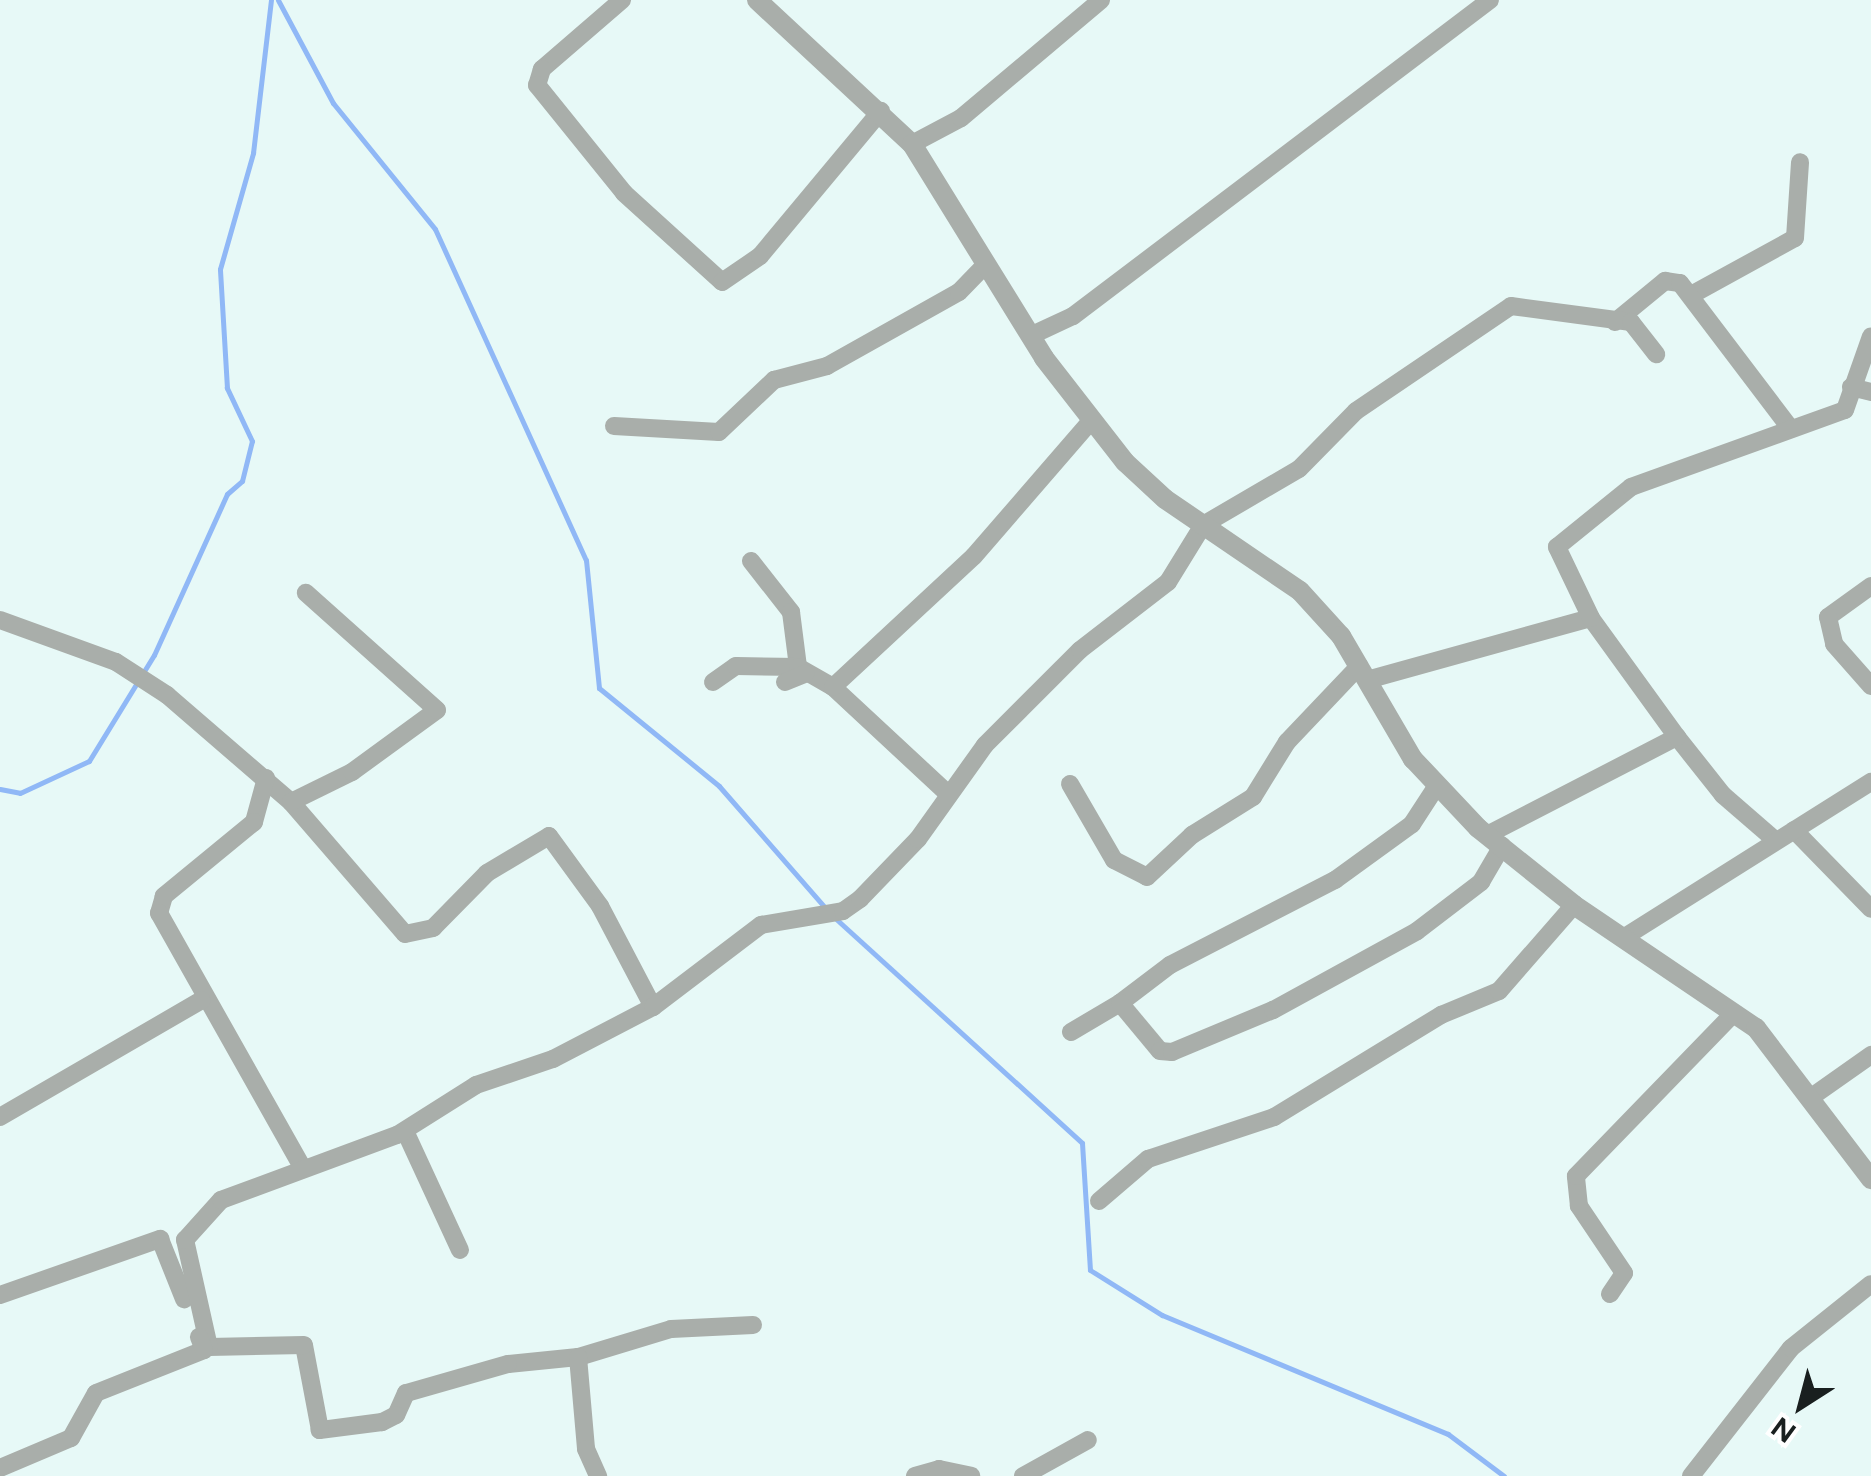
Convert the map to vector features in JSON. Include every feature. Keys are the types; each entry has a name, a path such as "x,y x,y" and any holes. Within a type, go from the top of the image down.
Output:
{"street":[{"path":"622,0 542,69 537,85 624,193 722,282 760,256 882,110"},
{"path":"757,0 882,110 912,144 1030,336 1091,421 1138,475 1300,591 1363,673 1436,787 1494,841 1574,905 1756,1028 1871,1179"},
{"path":"912,144 960,118 1101,0"},
{"path":"1030,336 1073,316 1490,0"},
{"path":"1693,294 1795,238 1800,162"},
{"path":"614,426 719,432 774,380 826,366 960,292 985,264"},
{"path":"1615,322 1665,281 1693,294 1791,428"},
{"path":"752,1325 670,1329 578,1357 508,1364 406,1392 396,1415 382,1422 320,1430 304,1346 209,1347 183,1251 202,1214 302,1168 405,1131 476,1086 553,1059 653,1007 762,925 843,910 860,899 948,794 1080,650 1168,582 1203,525 1300,469 1356,410 1511,306 1636,325 1656,354"},
{"path":"1775,840 1723,795 1677,736 1591,618 1558,547 1591,512 1631,487 1845,410 1871,336"},
{"path":"1851,387 1871,392"},
{"path":"832,687 974,556 1091,421"},
{"path":"751,561 791,612 801,671"},
{"path":"1871,586 1828,616 1834,644 1871,686"},
{"path":"291,802 352,772 437,710 306,592"},
{"path":"1070,784 1114,860 1146,877 1192,835 1253,797 1287,742 1363,673 1591,618"},
{"path":"0,620 116,662 142,678 266,778 291,802 393,926 414,936 432,928 487,872 550,836 600,906 653,1007"},
{"path":"712,682 736,666 801,671 832,687 948,794"},
{"path":"784,682 801,671"},
{"path":"1120,1003 1160,1050 1172,1052 1354,972 1482,882 1494,841 1677,736"},
{"path":"266,778 254,822 159,902 169,939 302,1168"},
{"path":"1623,938 1871,782"},
{"path":"1071,1032 1120,1003 1170,966 1335,880 1412,824 1436,787"},
{"path":"1794,830 1871,910"},
{"path":"1099,1201 1148,1160 1274,1117 1440,1015 1500,991 1574,905"},
{"path":"0,1117 202,1000"},
{"path":"1610,1294 1624,1273 1579,1206 1576,1176 1734,1013"},
{"path":"1810,1098 1871,1055"},
{"path":"405,1131 460,1250"},
{"path":"0,1295 160,1239 204,1350 96,1392 71,1438 0,1468"},
{"path":"1691,1476 1791,1348 1871,1284"},
{"path":"578,1357 586,1449 598,1476"},
{"path":"1023,1476 1088,1440"},
{"path":"916,1476 939,1469 971,1476"}],"waterway":[{"path":"0,789 20,793 89,761 154,655 227,494 242,481 252,441 227,388 220,269 253,153 271,0"},
{"path":"278,0 333,103 435,229 586,560 599,688 719,786 827,910"},
{"path":"835,918 1082,1143 1090,1270 1162,1315 1448,1434 1504,1476"}]}
